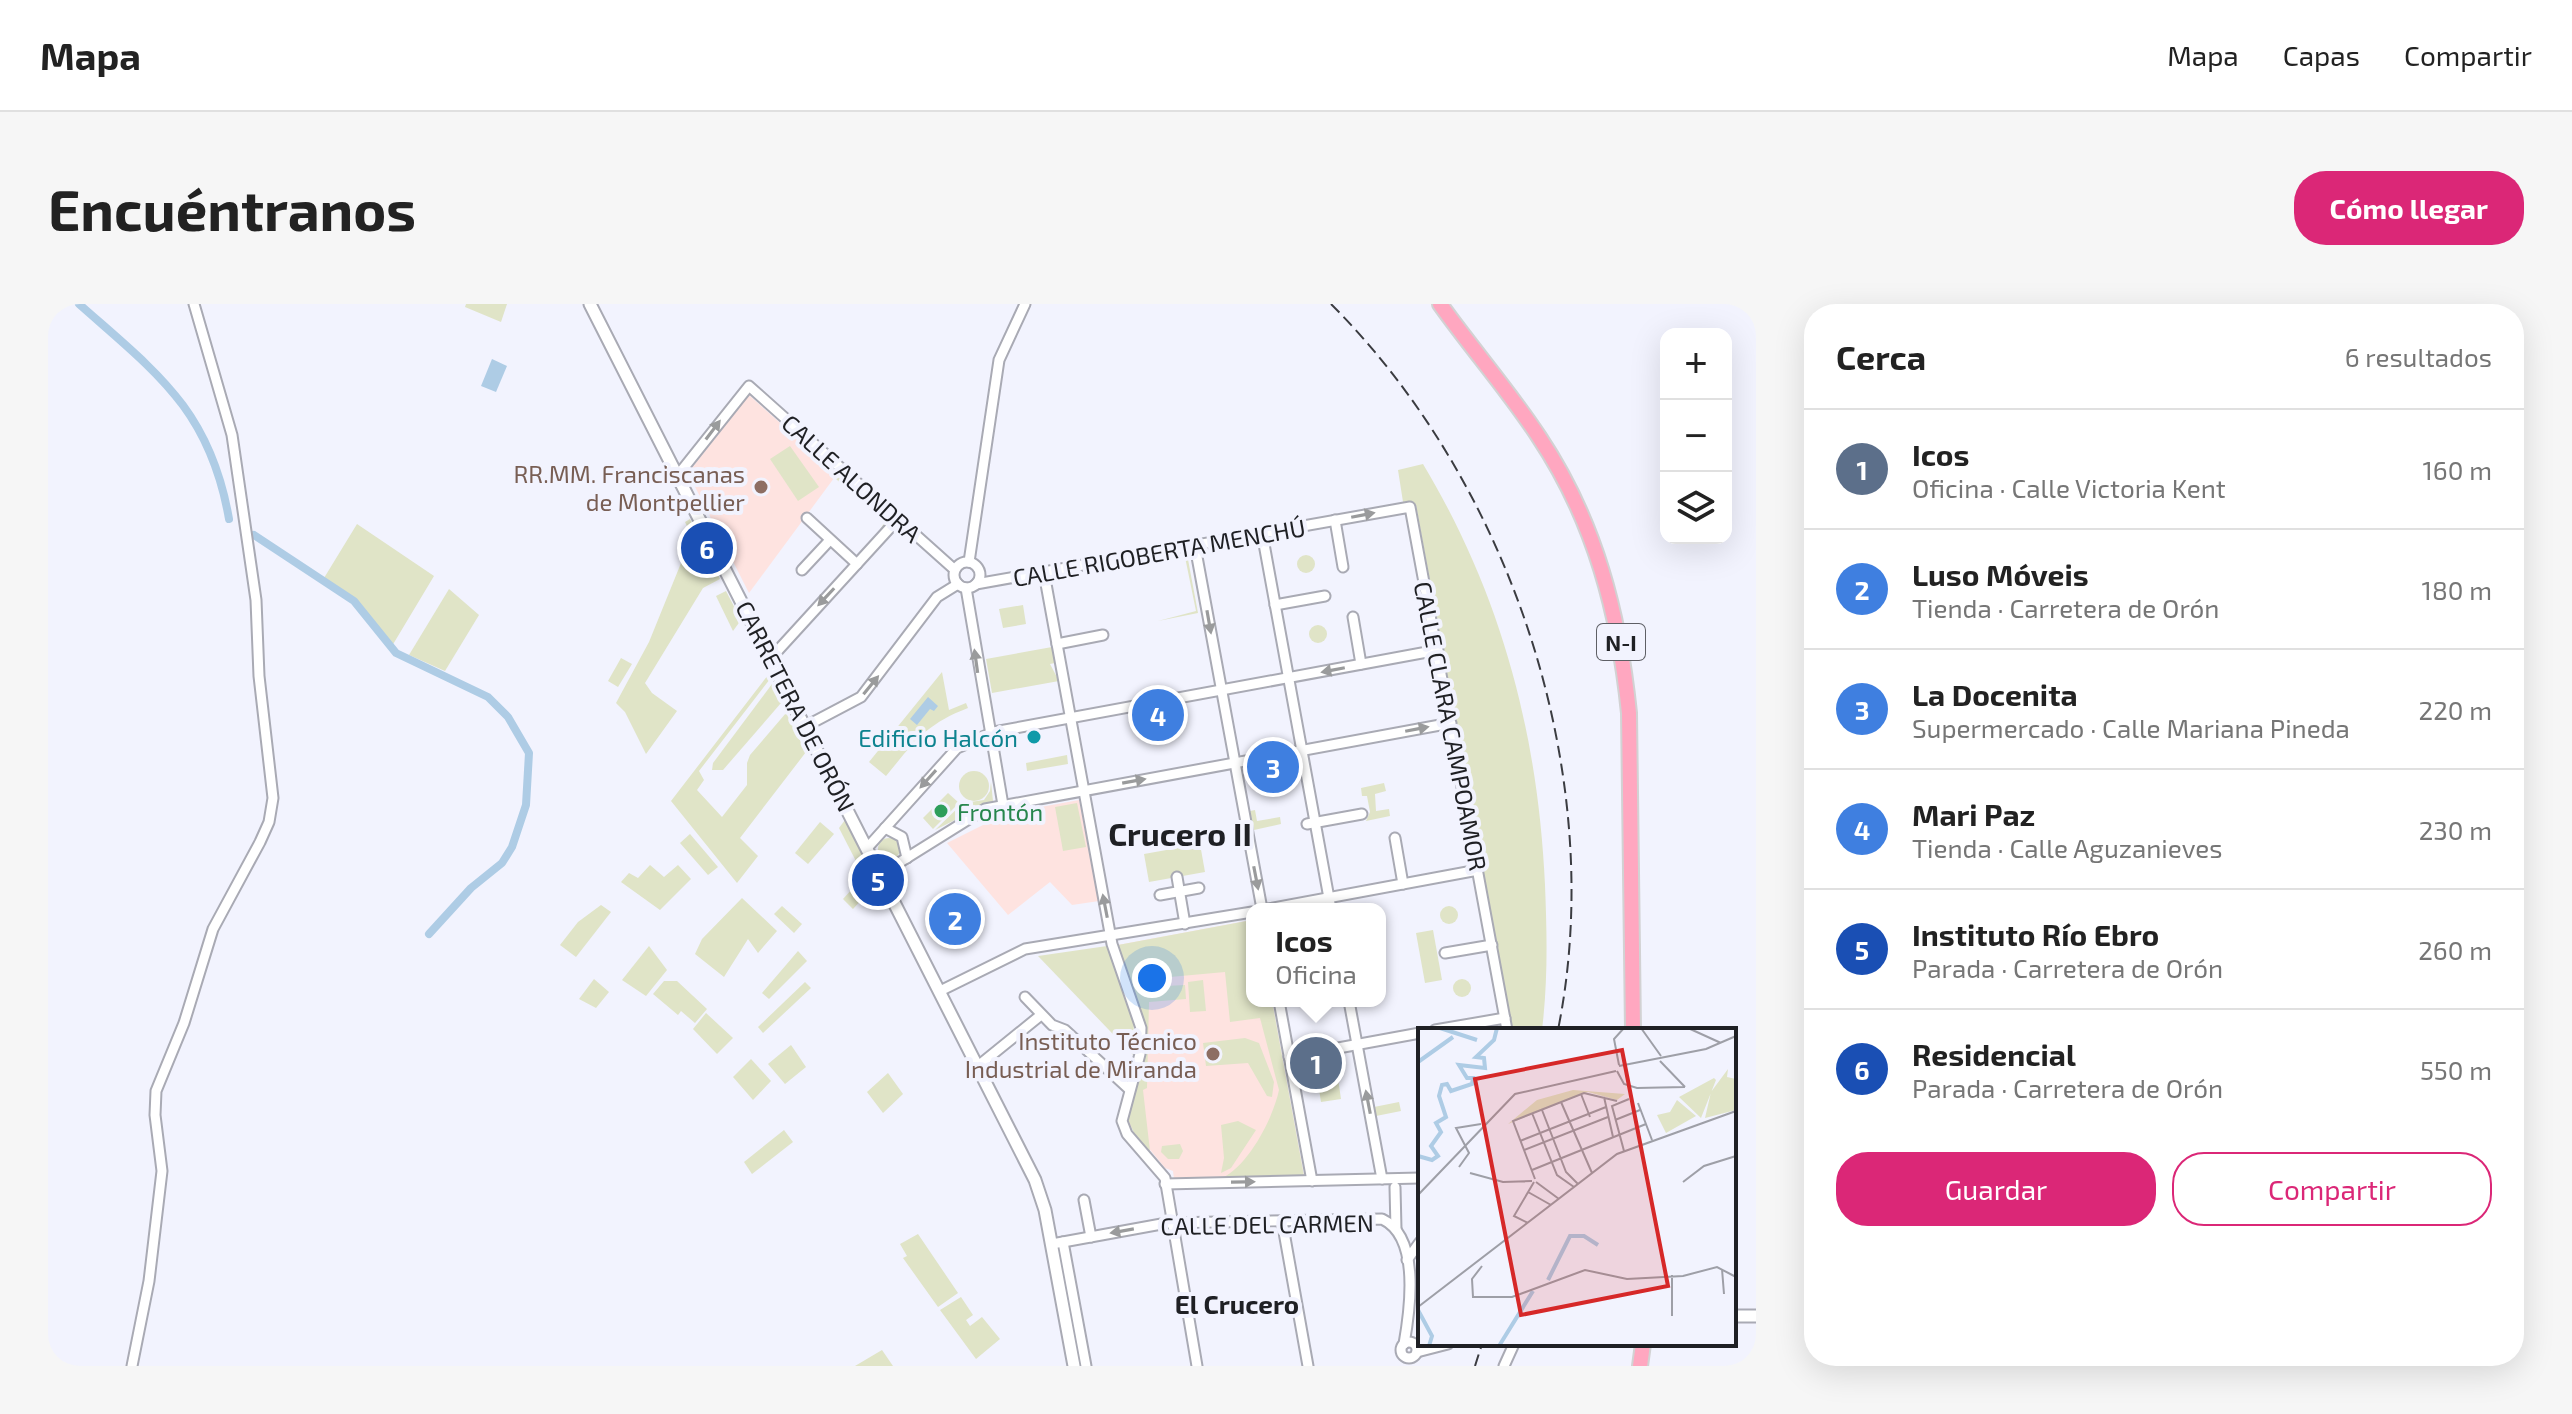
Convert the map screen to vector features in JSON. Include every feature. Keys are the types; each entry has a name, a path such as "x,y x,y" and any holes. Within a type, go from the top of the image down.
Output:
{"highway":[{"name":"N-I","path":"1445,309 1554,461 1586,525 1607,583 1624,665 1629,713 1633,1028"},
{"path":"1632,1346 1633,1366"},
{"path":"1640,1366 1643,1346"}],"street":[{"path":"132,1366 149,1281 162,1171 155,1115 156,1091 184,1023 213,929 260,842 273,798 260,695 256,600 233,443 194,304"},
{"name":"CARRETERA DE ORÓN","path":"590,304 1035,1180 1058,1243 1074,1366"},
{"path":"969,562 999,360 1025,304"},
{"name":"CALLE ALONDRA","path":"678,475 749,386 955,570"},
{"name":"CALLE RIGOBERTA MENCHÚ","path":"971,585 1410,507"},
{"name":"CALLE CLARA CAMPOAMOR","path":"1410,507 1507,1028"},
{"path":"807,518 854,561"},
{"path":"771,658 854,561 898,519"},
{"name":"CALLE RIGOBERTA MENCHÚ","path":"1335,520 1343,567"},
{"path":"1262,533 1302,750 1311,824 1330,903"},
{"path":"802,570 830,540"},
{"path":"1195,546 1264,903"},
{"path":"969,562 955,570 971,585 989,734 1003,805"},
{"path":"806,726 861,697 937,597 971,585 979,573 969,562"},
{"path":"1044,573 1111,938 1119,970 1136,1006 1141,1028 1140,1054 1122,1113 1124,1126 1162,1173 1197,1366"},
{"path":"1275,605 1325,596"},
{"path":"1353,617 1361,664"},
{"path":"1057,644 1103,635"},
{"path":"868,847 957,748 989,734 1438,650"},
{"path":"881,874 977,813 1003,805 1451,723"},
{"path":"1311,824 1362,814"},
{"path":"885,828 902,837 907,858"},
{"path":"1395,838 1403,884"},
{"path":"1300,903 1478,870"},
{"path":"1177,877 1185,924"},
{"path":"1160,895 1199,888"},
{"path":"940,991 1025,949 1111,938 1246,913"},
{"path":"1445,953 1492,945"},
{"path":"1025,997 1052,1025 1065,1030 1129,1089"},
{"path":"1280,1007 1312,1181"},
{"path":"1350,1007 1382,1179"},
{"path":"978,1066 1041,1015"},
{"path":"1447,1028 1505,1018"},
{"path":"1289,1057 1418,1033"},
{"path":"1165,1184 1418,1178"},
{"path":"1395,1187 1395,1228 1407,1260 1411,1293 1403,1356 1395,1366"},
{"path":"1084,1200 1091,1237"},
{"name":"CALLE DEL CARMEN","path":"1058,1243 1171,1223 1382,1219 1395,1228"},
{"path":"1282,1221 1308,1366"},
{"path":"1058,1243 1086,1366"},
{"path":"1407,1260 1418,1245"},
{"path":"1404,1344 1414,1344 1417,1352"},
{"path":"1403,1356 1413,1358 1417,1352 1440,1346"},
{"path":"1504,1366 1513,1346"}],"shaded area":[{"name":"RR.MM. Franciscanas de Montpellier","path":"749,395 837,474 749,593 688,473"},
{"path":"1079,800 1099,901 1072,905 1050,882 1008,915 947,843 1007,813"},
{"name":"Instituto Técnico Industrial de Miranda","path":"1246,921 1246,1007 1273,1007 1304,1176 1174,1179 1173,1171 1165,1168 1128,1123 1143,1062 1146,1028 1118,945"}],"green space":[{"path":"466,304 507,304 501,322 465,307"},
{"path":"790,446 819,487 798,501 770,459"},
{"path":"1423,464 1474,563 1511,666 1534,773 1541,829 1546,958 1542,1028 1512,1028 1416,505 1412,501 1403,502 1398,470"},
{"path":"837,474 889,520 878,533 884,523 835,478"},
{"path":"690,519 720,579 703,588 645,683 652,693 677,711 646,754 625,712 616,703 649,642 692,536 685,522"},
{"path":"357,524 434,576 392,646 361,606 324,578"},
{"path":"1187,554 1198,613 1158,621 1196,611 1185,557 1131,564"},
{"path":"1306,555 1315,564 1306,573 1297,564"},
{"path":"449,589 479,615 445,671 409,655"},
{"path":"726,591 741,620 733,631 716,596"},
{"path":"1023,605 1026,624 1003,628 999,609"},
{"path":"1318,625 1327,634 1318,643 1309,634"},
{"path":"1052,647 1055,663 1050,664 1059,681 992,693 986,659"},
{"path":"621,658 632,664 618,687 608,681"},
{"path":"942,672 949,710 966,703 968,708 931,728 886,776 869,762"},
{"path":"768,675 770,679 699,771 704,780 697,790 722,817 747,785 750,755 786,713 806,752 740,838 758,856 737,883 671,801"},
{"path":"772,684 781,703 723,770 712,770 713,763"},
{"path":"1067,755 1068,764 1027,771 1026,763"},
{"path":"974,771 985,775 989,786 985,797 974,801 963,797 959,786 963,775"},
{"path":"991,782 993,801 935,830 963,803 984,800"},
{"path":"1384,783 1386,791 1375,794 1376,811 1389,809 1390,816 1366,821 1370,812 1367,796 1362,796 1361,788"},
{"name":"Frontón","path":"948,793 959,803 933,829 923,818"},
{"path":"1077,803 1086,847 1063,851 1055,807"},
{"path":"1255,810 1257,821 1280,817 1281,824 1254,830 1250,811"},
{"path":"845,820 865,860 859,867 839,828"},
{"path":"820,822 834,834 808,864 795,853"},
{"path":"690,834 718,867 708,875 680,843"},
{"path":"889,838 897,841 900,849 897,857 889,860 881,857 878,849 881,841"},
{"path":"1200,844 1205,872 1149,882 1144,854"},
{"path":"650,865 664,877 678,865 691,879 660,910 621,882 629,873 638,878"},
{"path":"864,876 873,887 853,909 843,899"},
{"path":"742,898 777,931 758,953 748,939 724,977 695,954 702,939"},
{"path":"601,905 611,912 576,957 560,945 578,922"},
{"path":"782,906 802,924 794,933 774,914"},
{"path":"1445,906 1453,906 1458,915 1456,922 1445,924 1440,919 1440,911"},
{"path":"1246,921 1246,1007 1273,1007 1304,1176 1222,1178 1241,1163 1258,1140 1279,1090 1260,1018 1230,1022 1225,972 1148,979 1148,987 1185,985 1186,999 1149,1002 1147,1088 1143,1090 1150,1151 1134,1133 1128,1119 1143,1062 1146,1028 1118,945"},
{"path":"1433,930 1442,980 1425,983 1416,933"},
{"path":"649,946 667,970 646,996 622,980"},
{"path":"1107,946 1134,1018 1133,1055 1038,956"},
{"path":"798,951 807,961 769,999 762,993"},
{"path":"594,979 609,992 596,1008 579,999"},
{"path":"1458,979 1466,979 1471,988 1469,995 1458,997 1453,992 1453,984"},
{"path":"1203,980 1206,1011 1190,1012 1188,982"},
{"path":"664,981 677,981 707,1009 695,1023 681,1011 678,1015 653,994"},
{"path":"805,982 811,988 763,1033 758,1027"},
{"path":"706,1013 733,1038 717,1054 693,1029"},
{"path":"1245,1038 1259,1043 1274,1082 1272,1097 1267,1096 1248,1063 1206,1066 1203,1043"},
{"path":"791,1045 806,1067 785,1084 768,1064"},
{"path":"751,1059 771,1081 753,1100 733,1077"},
{"path":"1337,1072 1341,1099 1321,1102 1317,1077"},
{"path":"888,1073 903,1094 883,1113 867,1092"},
{"path":"1399,1102 1401,1111 1376,1116 1374,1107"},
{"path":"1238,1121 1256,1130 1231,1168 1221,1173 1224,1158 1221,1125"},
{"path":"784,1130 793,1142 752,1174 744,1162"},
{"path":"1180,1144 1183,1151 1179,1159 1168,1159 1161,1152 1162,1146"},
{"path":"918,1234 958,1293 938,1307 903,1258 907,1256 900,1244"},
{"path":"961,1297 973,1315 966,1320 970,1326 982,1317 1000,1339 976,1359 940,1310"},
{"path":"882,1350 893,1366 855,1366"}],"water":[{"path":"492,359 507,366 496,392 481,386"},
{"path":"928,697 938,706 934,711 930,709 917,725 910,719"}],"waterway":[{"path":"79,304 156,374 194,421 209,449 229,519"},
{"path":"254,535 354,601 396,653 488,697 508,717 529,753 526,805 512,847 502,863 471,888 429,934"}],"railway":[{"path":"1331,304 1395,377 1450,458 1496,547 1532,640 1556,737 1570,835 1570,934 1558,1028"},
{"path":"1475,1366 1481,1346"}],"place":[{"name":"RR.MM. Franciscanas de Montpellier","path":"761,487"},
{"name":"Residencial","path":"707,548"},
{"name":"Mari Paz","path":"1158,715"},
{"name":"Edificio Halcón","path":"1034,737"},
{"name":"La Docenita","path":"1273,767"},
{"name":"Frontón","path":"941,811"},
{"name":"Instituto Río Ebro","path":"878,880"},
{"name":"Luso Móveis","path":"955,919"},
{"name":"Instituto Técnico Industrial de Miranda","path":"1213,1054"},
{"name":"Icos","path":"1316,1063"}],"district":[{"name":"Crucero II","path":"1180,833"},
{"name":"El Crucero","path":"1237,1303"}]}
